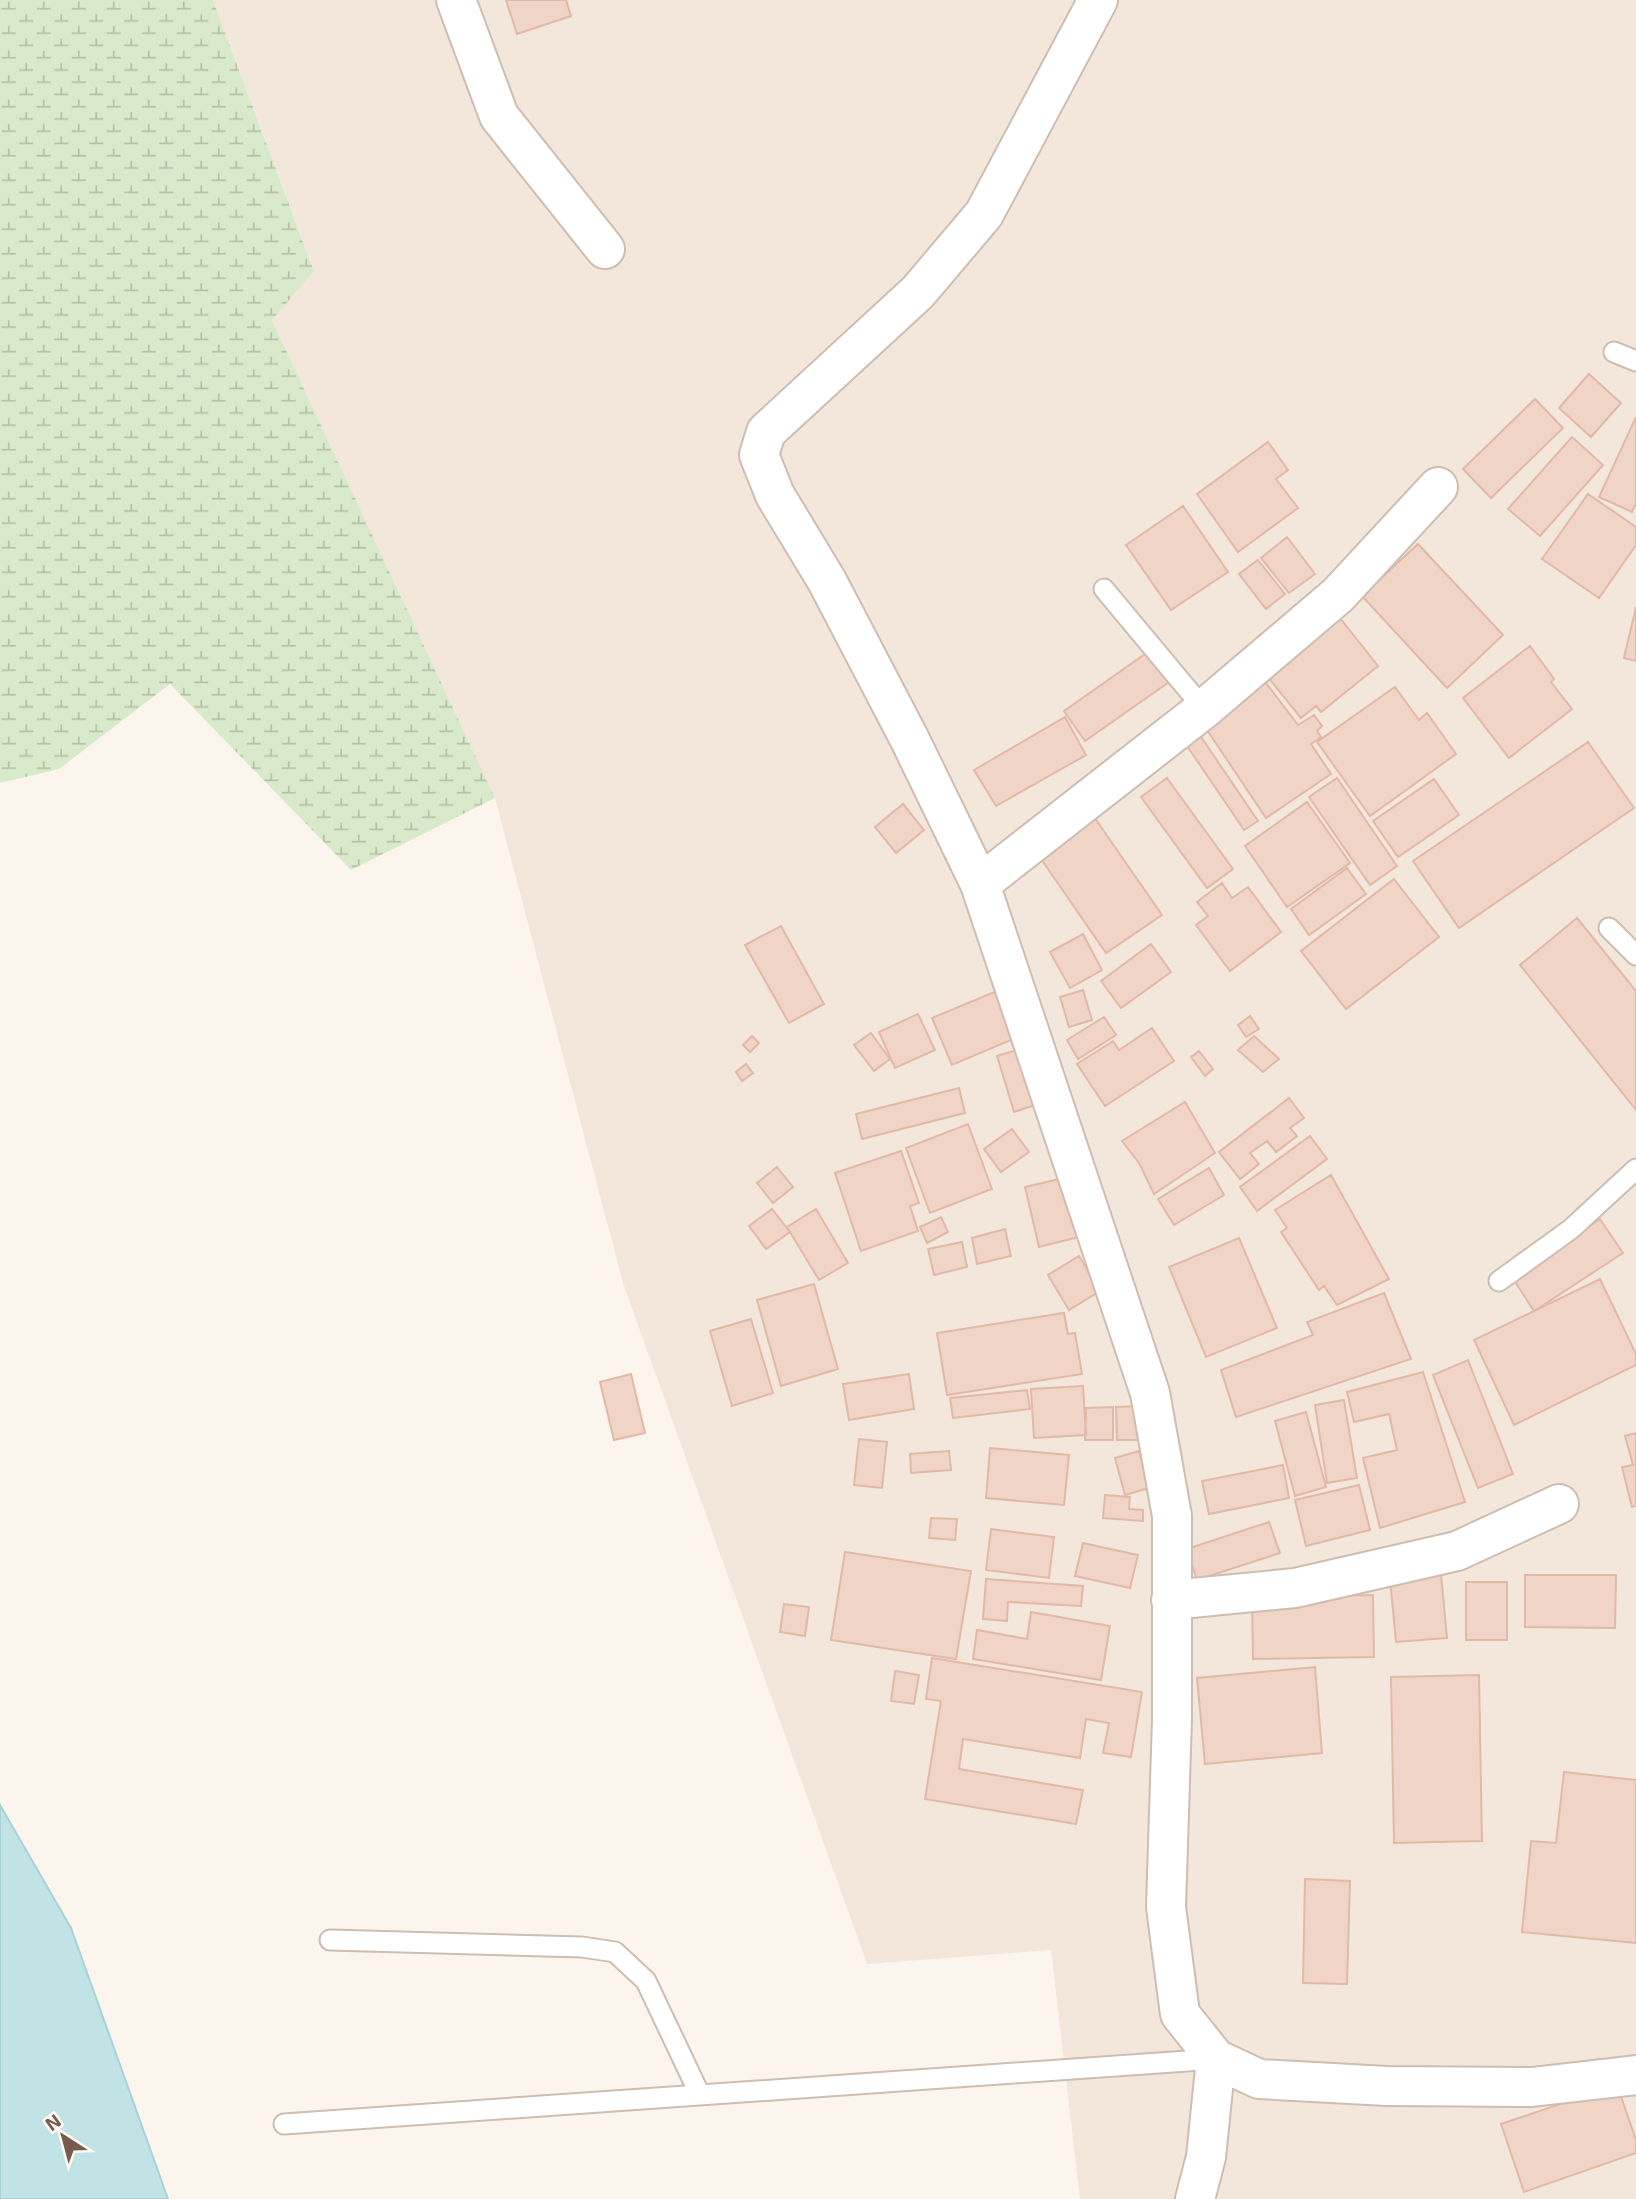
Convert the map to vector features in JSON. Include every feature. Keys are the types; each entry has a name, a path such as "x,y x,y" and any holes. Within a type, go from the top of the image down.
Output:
{"street":[{"path":"456,0 499,116 605,249"},
{"path":"1098,0 984,214 918,292 766,432 759,454 775,495 846,618 911,740 979,884 1150,1393 1172,1516 1172,1718 1166,1907 1180,2014 1216,2059 1258,2080 1387,2086 1532,2087 1636,2075"},
{"path":"979,884 1205,709 1338,595 1438,487"},
{"path":"1171,1600 1295,1588 1457,1551 1559,1504"},
{"path":"1195,2199 1206,2157 1216,2059"}],"lane":[{"path":"1614,352 1636,361"},
{"path":"1104,589 1205,709"},
{"path":"1609,928 1636,956"},
{"path":"1499,1281 1571,1229 1636,1169"},
{"path":"330,1940 582,1947 615,1952 646,1981 699,2095"},
{"path":"284,2124 1216,2059"}],"shaded area":[{"path":"213,0 1636,0 1636,2199 1080,2199 1051,1950 867,1964 623,1283 495,798 272,320 314,270"}],"green space":[{"path":"0,0 213,0 314,271 272,320 495,798 351,870 170,684 59,769 0,783"}],"water":[{"path":"0,1805 71,1928 168,2199 0,2199"}],"building":[{"path":"506,0 566,0 571,16 517,34"},
{"path":"1589,374 1621,403 1591,437 1559,408"},
{"path":"1535,399 1563,428 1491,498 1463,469"},
{"path":"1636,417 1636,503 1632,512 1599,497"},
{"path":"1572,437 1603,465 1540,536 1508,509"},
{"path":"1268,442 1288,470 1276,479 1298,508 1238,552 1197,494"},
{"path":"1588,494 1636,527 1636,545 1599,598 1542,559"},
{"path":"1183,506 1228,572 1171,610 1126,545"},
{"path":"1287,537 1315,574 1289,593 1261,558"},
{"path":"1418,544 1503,635 1447,688 1362,596"},
{"path":"1258,560 1285,594 1266,609 1239,574"},
{"path":"1636,607 1636,661 1624,658"},
{"path":"1340,618 1378,666 1321,712 1316,706 1301,718 1267,676"},
{"path":"1530,646 1554,679 1551,682 1572,709 1509,758 1463,698"},
{"path":"1148,652 1169,682 1085,741 1064,711"},
{"path":"1263,679 1298,725 1314,715 1322,726 1317,731 1321,737 1311,744 1331,774 1266,818 1201,721"},
{"path":"1395,687 1419,720 1427,713 1456,754 1370,816 1317,742"},
{"path":"1065,717 1086,755 996,806 974,770"},
{"path":"1193,725 1258,821 1244,830 1179,734"},
{"path":"1588,742 1634,808 1459,928 1413,861"},
{"path":"1167,778 1233,869 1207,888 1141,797"},
{"path":"1337,778 1397,866 1370,885 1309,797"},
{"path":"1434,779 1459,815 1398,857 1373,821"},
{"path":"1307,802 1350,863 1287,907 1245,846"},
{"path":"903,804 924,830 896,853 875,827"},
{"path":"1092,814 1162,915 1106,953 1037,853"},
{"path":"1347,868 1366,894 1309,935 1291,909"},
{"path":"1394,879 1439,937 1346,1009 1301,951"},
{"path":"1222,883 1232,898 1248,887 1281,932 1230,971 1196,925 1208,916 1197,902"},
{"path":"1577,918 1636,991 1636,1110 1520,965"},
{"path":"781,926 824,1004 789,1023 745,945"},
{"path":"1083,934 1102,970 1070,988 1050,952"},
{"path":"1151,944 1171,972 1121,1008 1101,981"},
{"path":"999,990 1018,1037 952,1065 932,1018"},
{"path":"1083,990 1092,1020 1069,1027 1060,997"},
{"path":"918,1014 935,1050 895,1068 879,1032"},
{"path":"1250,1016 1259,1029 1246,1037 1238,1025"},
{"path":"1104,1017 1116,1035 1078,1059 1067,1040"},
{"path":"1152,1028 1174,1061 1105,1106 1077,1064 1113,1041 1119,1050"},
{"path":"871,1033 890,1059 874,1071 854,1045"},
{"path":"752,1036 759,1043 750,1052 743,1045"},
{"path":"1254,1036 1279,1059 1263,1072 1238,1050"},
{"path":"1024,1048 1041,1103 1014,1112 997,1056"},
{"path":"1199,1051 1213,1069 1205,1076 1191,1057"},
{"path":"746,1064 753,1073 742,1081 736,1072"},
{"path":"959,1088 965,1113 862,1139 856,1114"},
{"path":"1289,1098 1304,1118 1290,1128 1297,1136 1276,1152 1267,1141 1250,1153 1259,1164 1240,1179 1219,1152"},
{"path":"1185,1102 1215,1153 1154,1194 1139,1163 1122,1141"},
{"path":"968,1124 992,1189 930,1213 906,1148"},
{"path":"1012,1129 1029,1152 1001,1172 984,1149"},
{"path":"1310,1136 1327,1159 1257,1211 1240,1187"},
{"path":"901,1151 919,1203 910,1206 918,1231 861,1251 835,1173"},
{"path":"777,1167 793,1187 773,1203 757,1183"},
{"path":"1209,1168 1224,1195 1174,1225 1158,1199"},
{"path":"1331,1175 1389,1279 1337,1305 1324,1286 1319,1290 1281,1232 1287,1228 1275,1210"},
{"path":"1068,1177 1083,1236 1039,1247 1025,1187"},
{"path":"772,1209 790,1232 766,1249 749,1226"},
{"path":"816,1209 848,1263 819,1280 787,1227"},
{"path":"941,1217 948,1232 927,1243 920,1227"},
{"path":"1600,1219 1623,1253 1534,1311 1512,1277"},
{"path":"1005,1229 1011,1256 977,1264 972,1238"},
{"path":"1239,1238 1277,1328 1206,1357 1169,1267"},
{"path":"962,1242 967,1267 934,1275 928,1249"},
{"path":"1079,1256 1100,1291 1069,1310 1048,1275"},
{"path":"1600,1279 1636,1354 1636,1365 1514,1425 1474,1340"},
{"path":"814,1284 838,1369 781,1386 757,1300"},
{"path":"1384,1293 1411,1359 1236,1417 1221,1370 1313,1335 1307,1322"},
{"path":"1064,1313 1068,1334 1075,1333 1082,1374 947,1395 937,1333"},
{"path":"751,1319 773,1393 732,1406 710,1331"},
{"path":"1468,1360 1513,1474 1478,1488 1433,1375"},
{"path":"1423,1372 1465,1502 1380,1528 1363,1458 1397,1450 1389,1414 1354,1422 1347,1392"},
{"path":"631,1374 645,1433 614,1440 600,1382"},
{"path":"909,1374 914,1409 849,1420 843,1384"},
{"path":"1083,1386 1086,1435 1034,1438 1031,1389"},
{"path":"1027,1390 1030,1409 953,1418 950,1398"},
{"path":"1344,1400 1357,1478 1327,1483 1315,1405"},
{"path":"1138,1406 1139,1440 1117,1440 1116,1407"},
{"path":"1113,1407 1113,1440 1085,1440 1086,1408"},
{"path":"1306,1412 1326,1487 1295,1496 1275,1421"},
{"path":"1636,1433 1636,1506 1632,1507 1622,1467 1633,1465 1625,1436"},
{"path":"859,1439 887,1442 882,1488 854,1485"},
{"path":"990,1448 1069,1455 1064,1505 986,1498"},
{"path":"949,1451 951,1470 911,1473 910,1454"},
{"path":"1139,1451 1149,1488 1125,1495 1115,1458"},
{"path":"1283,1465 1289,1498 1209,1514 1202,1481"},
{"path":"1359,1485 1370,1530 1306,1546 1295,1500"},
{"path":"1105,1495 1130,1497 1129,1509 1143,1510 1143,1521 1103,1518"},
{"path":"931,1518 957,1519 955,1540 929,1538"},
{"path":"1269,1522 1280,1553 1197,1580 1187,1549"},
{"path":"991,1529 1054,1537 1049,1578 986,1570"},
{"path":"1083,1543 1138,1555 1130,1588 1075,1576"},
{"path":"845,1552 971,1571 956,1659 831,1640"},
{"path":"1441,1574 1447,1638 1396,1642 1390,1579"},
{"path":"1525,1575 1616,1575 1615,1628 1525,1627"},
{"path":"986,1579 1083,1586 1081,1606 1008,1602 1007,1621 983,1619"},
{"path":"1466,1582 1507,1582 1507,1640 1466,1640"},
{"path":"1373,1595 1374,1657 1253,1659 1252,1597"},
{"path":"784,1604 809,1607 805,1636 780,1632"},
{"path":"1031,1612 1110,1626 1101,1680 973,1659 977,1630 1027,1639"},
{"path":"932,1658 1142,1692 1131,1757 1103,1753 1109,1723 1086,1719 1080,1758 963,1739 959,1769 1083,1790 1076,1824 925,1799 941,1701 926,1699"},
{"path":"1315,1667 1322,1753 1205,1764 1197,1678"},
{"path":"895,1671 919,1675 914,1704 891,1701"},
{"path":"1479,1675 1482,1841 1394,1843 1391,1677"},
{"path":"1564,1772 1636,1780 1636,1943 1522,1932 1531,1841 1556,1843"},
{"path":"1305,1879 1350,1881 1347,1984 1303,1983"},
{"path":"1617,2085 1636,2140 1636,2153 1524,2192 1501,2124"}]}
